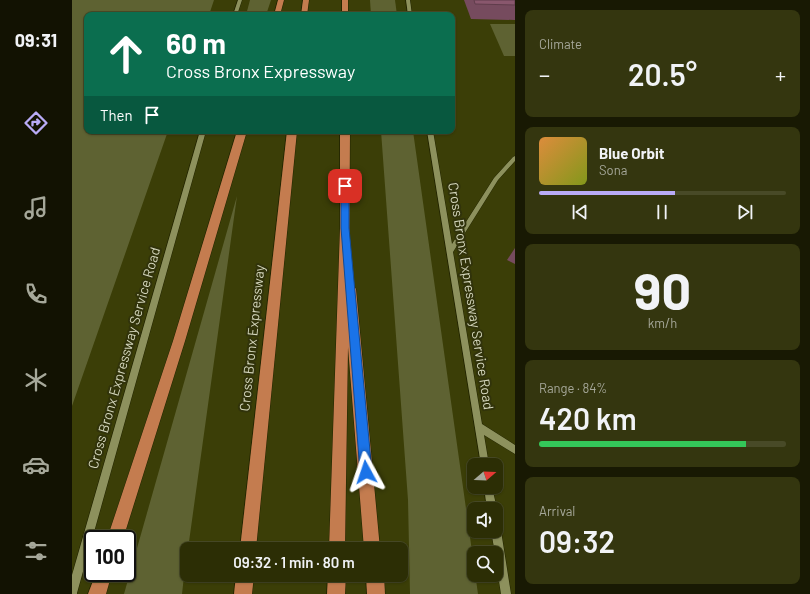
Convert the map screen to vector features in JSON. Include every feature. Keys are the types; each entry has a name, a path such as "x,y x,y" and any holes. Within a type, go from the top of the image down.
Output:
{"highway":[{"path":"277,12 281,0"},
{"path":"304,12 306,0"},
{"path":"344,0 345,12"},
{"path":"118,530 179,341 241,134"},
{"name":"Cross Bronx Expressway","path":"249,542 292,134"},
{"path":"337,542 345,228 345,134"},
{"path":"345,228 371,542"},
{"path":"97,594 101,582"},
{"path":"243,594 244,582"},
{"path":"336,594 337,582"},
{"path":"375,582 376,594"}],"street":[{"path":"236,12 240,0"},
{"path":"408,0 410,12"},
{"name":"Cross Bronx Expressway Service Road","path":"72,593 202,134"},
{"name":"Cross Bronx Expressway Service Road","path":"430,134 484,458"},
{"path":"450,252 496,179 515,158"},
{"path":"478,426 515,450"},
{"path":"497,538 506,594"}],"green space":[{"path":"72,0 214,0 210,12 84,12 84,134 167,134 72,406"},
{"path":"250,0 271,0 267,12 247,12"},
{"path":"370,0 395,0 397,12 371,12"},
{"path":"490,24 515,24 515,56 504,56"},
{"path":"381,134 413,134 467,516 467,538 470,538 471,546 467,546 467,582 476,582 478,594 410,594 408,500"},
{"path":"237,196 189,542 180,542 180,582 183,582 182,594 124,594 127,582 136,582 136,552"}],"building":[{"path":"474,0 515,0 515,5 475,4"}],"route":[{"path":"345,186 345,228 366,472"}]}
